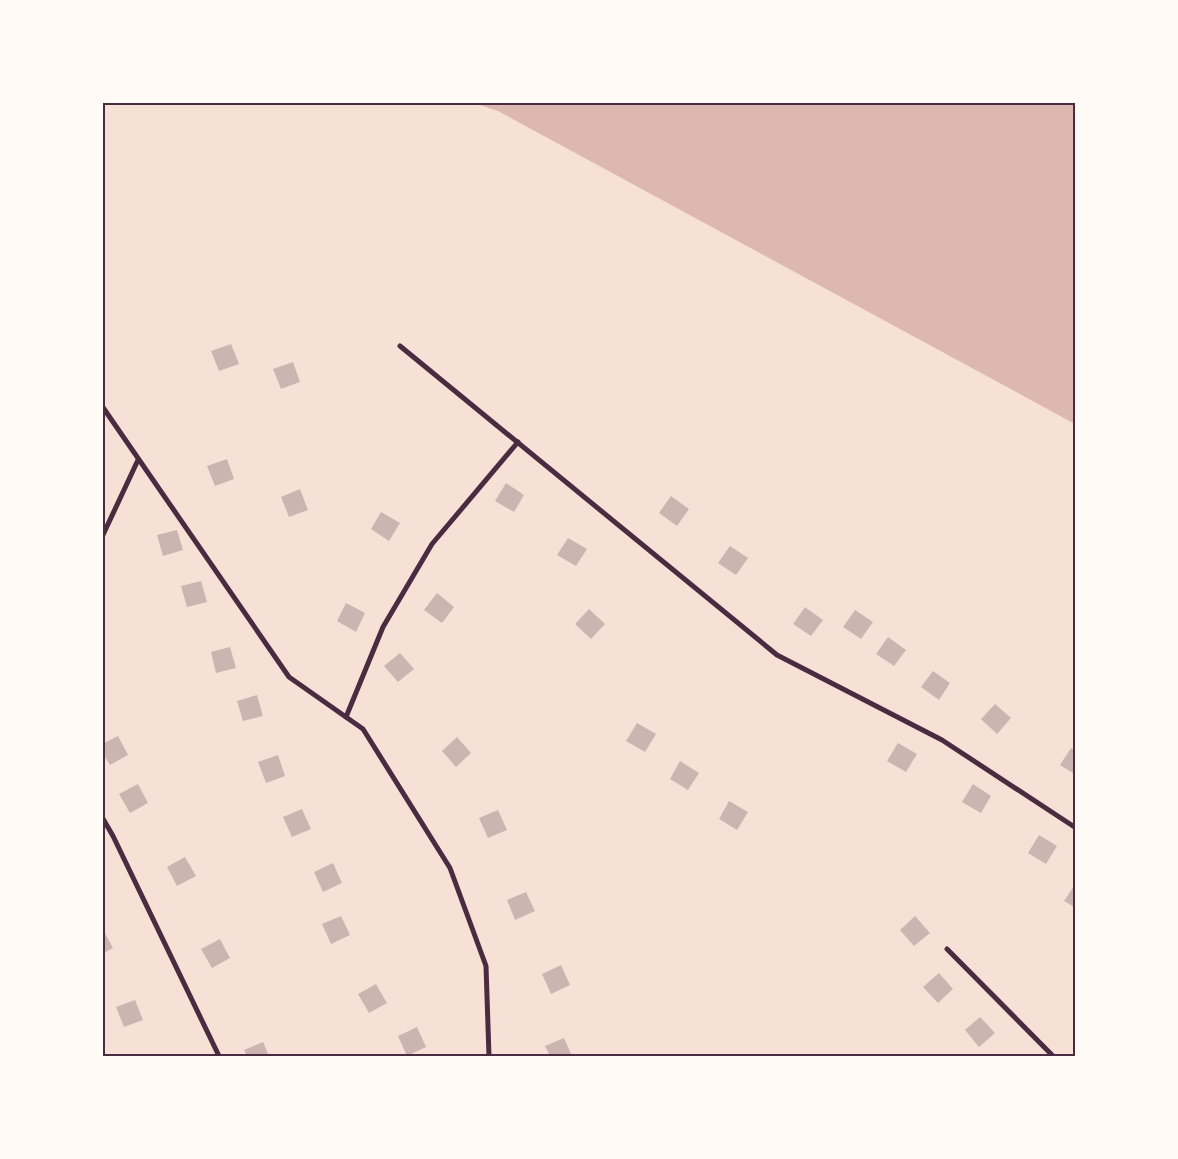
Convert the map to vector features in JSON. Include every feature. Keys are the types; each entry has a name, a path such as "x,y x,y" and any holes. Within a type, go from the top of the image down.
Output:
{"street":[{"path":"400,346 777,655 942,740 1076,828"},
{"path":"102,406 289,677 363,729 450,868 486,966 490,1056"},
{"path":"346,717 383,627 432,544 518,442"},
{"path":"102,537 138,460"},
{"path":"102,817 113,836 219,1056"},
{"path":"947,950 1053,1056"}],"shaded area":[{"path":"474,103 1075,103 1075,424 498,111"}],"building":[{"path":"231,344 239,364 219,371 211,351"},
{"path":"293,362 300,382 281,389 273,369"},
{"path":"227,459 234,479 215,486 207,466"},
{"path":"506,483 524,495 514,512 495,501"},
{"path":"300,489 308,510 289,517 281,497"},
{"path":"671,496 689,509 677,526 659,513"},
{"path":"381,512 400,523 389,541 371,529"},
{"path":"177,530 183,550 163,556 157,535"},
{"path":"568,538 587,549 576,566 557,555"},
{"path":"730,546 748,558 736,575 718,563"},
{"path":"201,581 207,602 187,607 181,586"},
{"path":"437,593 454,607 442,623 424,610"},
{"path":"346,603 365,613 356,632 337,621"},
{"path":"805,607 823,620 811,636 793,624"},
{"path":"589,609 605,624 591,639 575,624"},
{"path":"855,610 873,622 861,639 843,627"},
{"path":"888,637 906,650 894,666 876,654"},
{"path":"230,647 236,668 216,673 211,652"},
{"path":"400,653 414,669 398,682 384,666"},
{"path":"933,671 950,683 939,700 921,687"},
{"path":"257,695 263,716 243,721 237,701"},
{"path":"995,704 1011,718 997,734 981,719"},
{"path":"637,723 656,734 645,752 626,741"},
{"path":"118,736 128,755 110,765 102,752 102,744"},
{"path":"457,737 471,753 456,767 442,751"},
{"path":"898,743 917,754 906,772 887,761"},
{"path":"1071,748 1076,751 1076,775 1060,765"},
{"path":"278,755 285,776 266,783 258,762"},
{"path":"680,761 699,773 688,790 670,779"},
{"path":"138,784 148,803 130,813 119,794"},
{"path":"973,784 991,796 981,813 962,802"},
{"path":"729,801 748,812 737,830 719,819"},
{"path":"302,809 311,829 292,837 283,817"},
{"path":"498,810 507,830 488,838 479,818"},
{"path":"1039,835 1057,846 1046,864 1028,853"},
{"path":"185,857 196,876 177,886 167,867"},
{"path":"333,863 342,883 323,892 314,872"},
{"path":"1076,883 1076,908 1064,901"},
{"path":"526,892 535,911 515,920 507,900"},
{"path":"341,916 350,935 331,944 322,924"},
{"path":"915,916 930,933 914,946 900,930"},
{"path":"102,928 113,948 102,954"},
{"path":"220,939 230,958 212,968 201,949"},
{"path":"561,965 570,985 551,994 542,974"},
{"path":"939,973 953,989 938,1003 923,987"},
{"path":"376,984 387,1003 369,1013 358,994"},
{"path":"135,1000 143,1020 124,1027 116,1007"},
{"path":"980,1017 995,1033 979,1047 965,1030"},
{"path":"417,1027 426,1047 407,1056 398,1036"},
{"path":"564,1038 572,1056 550,1056 545,1046"},
{"path":"263,1042 269,1056 247,1056 244,1050"}]}
